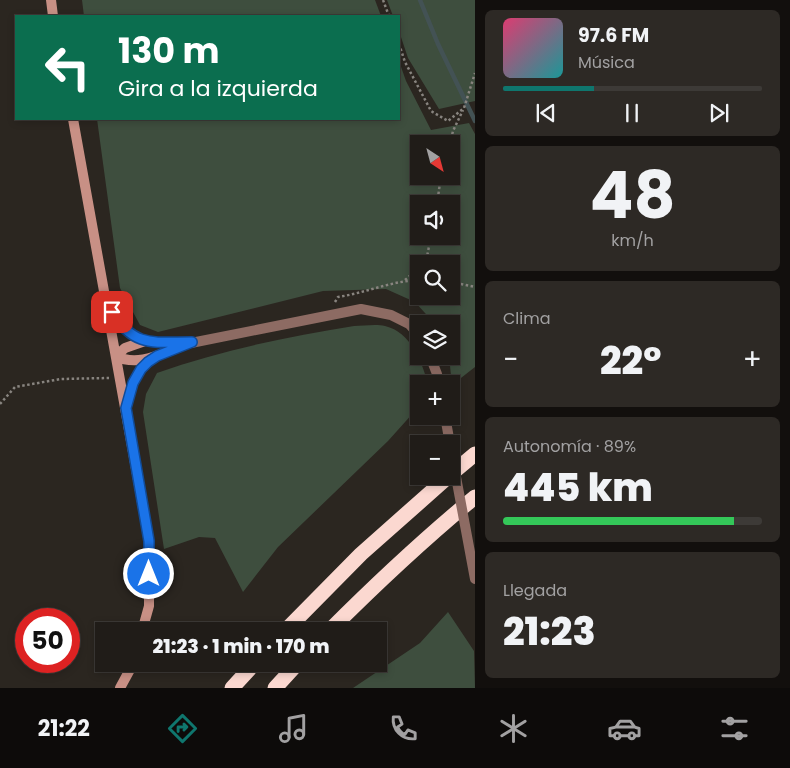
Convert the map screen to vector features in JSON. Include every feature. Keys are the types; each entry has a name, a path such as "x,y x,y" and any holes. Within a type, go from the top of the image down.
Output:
{"highway":[{"path":"460,467 475,454"},
{"path":"293,622 361,554 439,485"},
{"path":"338,622 445,521 475,497"},
{"path":"232,688 247,672"},
{"path":"276,688 290,672"}],"main road":[{"path":"51,0 53,15"},
{"path":"73,120 149,541 149,606 145,622"},
{"path":"107,302 124,328 134,336 145,341"},
{"path":"116,356 125,348 145,341 192,342"},
{"path":"116,356 124,360 134,361 157,356 192,342"},
{"path":"126,408 133,383 141,369 157,356"},
{"path":"120,688 129,672"}],"street":[{"path":"192,342 361,310 391,315 410,325"},
{"path":"457,485 475,580"}],"path":[{"path":"383,0 388,15"},
{"path":"400,47 405,62 431,111 448,122 464,108"},
{"path":"452,135 464,108 475,73"},
{"path":"404,281 410,276"},
{"path":"328,316 338,297 410,281"},
{"path":"460,284 475,287"},
{"path":"0,404 15,387 61,379 120,378"}],"green space":[{"path":"82,0 375,0 381,15 84,15"},
{"path":"387,0 475,0 475,101 439,109 408,58 400,34 400,15 393,15"},
{"path":"400,64 406,81 431,130 469,123 475,134 475,367 460,379 460,375 451,375 450,365 460,365 460,315 427,315 418,305 460,305 460,255 410,255 410,300 386,289 323,291 158,332 140,325 120,288 97,120 400,120"},
{"path":"354,326 385,326 402,334 408,341 410,344 410,365 421,365 425,375 410,375 410,416 388,441 278,547 243,592 215,538 199,537 164,549 143,412 146,394 157,373 254,345"},
{"path":"448,612 474,651 475,688 353,688 377,672 387,672 387,665 420,643"}],"waterway":[{"path":"420,0 438,44 475,121"}],"route":[{"path":"112,312 124,328 134,336 145,341 192,342 157,356 141,369 129,392 126,408 149,541 149,574"}]}
